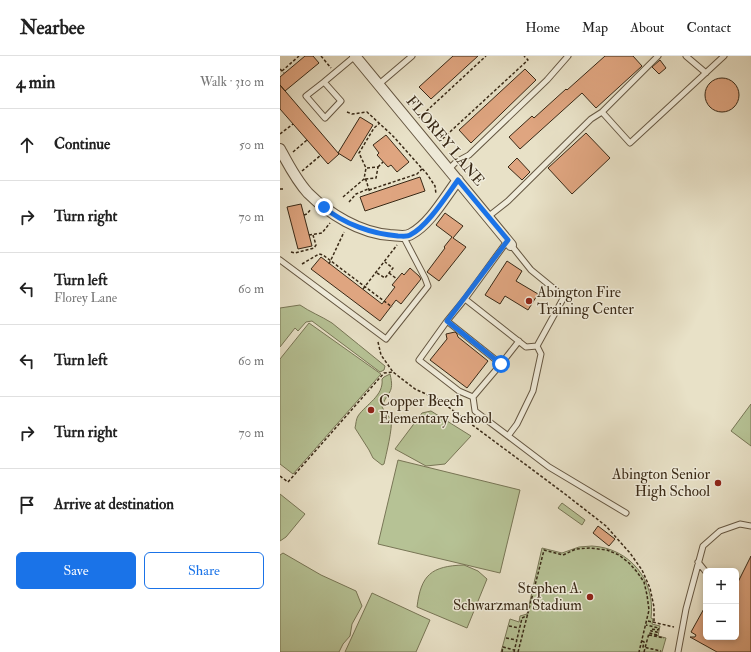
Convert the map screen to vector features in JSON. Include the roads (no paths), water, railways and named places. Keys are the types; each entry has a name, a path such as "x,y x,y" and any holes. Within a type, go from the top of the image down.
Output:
{"street":[{"name":"FLOREY LANE","path":"355,56 510,243"},
{"path":"280,149 307,192 330,212 358,227 382,234 409,236 424,225 458,180"}],"lane":[{"path":"324,82 342,101 325,118 306,96 355,56"},
{"path":"378,85 412,56"},
{"path":"449,169 456,162 469,155 546,80 568,56"},
{"path":"489,216 508,200 591,119 602,112 658,56"},
{"path":"686,56 706,73"},
{"path":"602,112 630,143 724,56"},
{"path":"280,260 386,339 428,286 403,236"},
{"path":"473,398 459,391 419,360 447,321 510,243 531,270 564,297 537,346"},
{"path":"465,299 526,347 537,346"},
{"path":"447,321 501,364"},
{"path":"519,341 473,398 475,411 549,467 626,513"},
{"path":"508,436 517,424 533,391 541,354 537,346"},
{"path":"678,652 686,608 703,546 720,531 740,524 751,526"},
{"path":"698,562 703,568"}],"place":[{"name":"Abington Fire Training Center","path":"529,301"},
{"name":"Copper Beech Elementary School","path":"371,410"},
{"name":"Abington Senior High School","path":"718,483"},
{"name":"Stephen A. Schwarzman Stadium","path":"590,597"}]}
